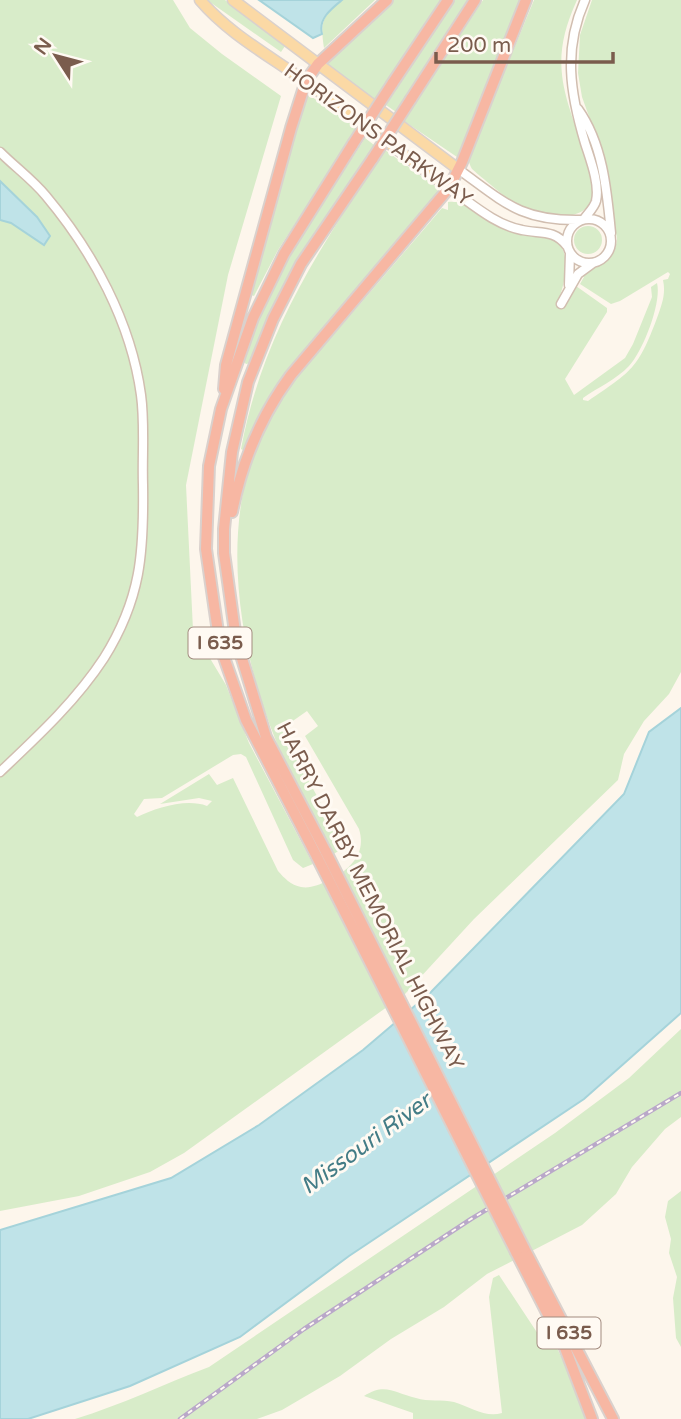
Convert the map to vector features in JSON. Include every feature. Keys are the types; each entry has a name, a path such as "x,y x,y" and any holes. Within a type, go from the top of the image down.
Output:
{"highway":[{"path":"221,409 226,365 290,128 306,82 317,64 387,0"},
{"name":"HARRY DARBY MEMORIAL HIGHWAY","path":"321,855 246,720 220,646 206,549 209,466 221,409 253,318 284,254 448,0"},
{"name":"HARRY DARBY MEMORIAL HIGHWAY","path":"475,0 302,264 273,319 248,382 232,452 224,553 236,639 266,737 321,855 520,1250 565,1348 592,1419"},
{"path":"224,553 235,495 257,429 291,375 449,188 526,0"},
{"name":"HARRY DARBY MEMORIAL HIGHWAY","path":"520,1250 613,1419"}],"main road":[{"name":"HORIZONS PARKWAY","path":"200,0 227,26 449,188"},
{"name":"HORIZONS PARKWAY","path":"233,0 458,169"}],"street":[{"path":"569,286 569,231 594,207 597,192 576,106 570,64 571,41 585,0"},
{"path":"561,304 569,286 583,269 606,256 610,250 606,185 588,123 576,106"},
{"path":"0,152 45,194 82,242 121,318 142,396 144,531 137,585 105,657 64,709 0,772"},
{"name":"HORIZONS PARKWAY","path":"458,169 510,207 525,214 540,218 582,220"},
{"name":"HORIZONS PARKWAY","path":"449,188 509,227 524,231 548,231 569,250"},
{"path":"582,220 591,218 604,224 611,236"},
{"path":"569,250 580,262 593,263"}],"green space":[{"path":"0,0 173,0 190,28 281,96 228,275 186,485 193,630 226,685 249,743 313,864 303,868 293,860 246,757 241,754 233,755 162,798 144,799 134,814 137,817 162,807 181,804 207,806 212,801 199,798 160,804 209,774 217,785 233,778 278,871 291,883 308,887 328,881 349,867 358,854 361,838 359,829 305,736 318,726 307,711 287,725 283,735 341,839 340,850 332,855 289,770 262,704 251,665 238,583 241,502 250,463 265,426 288,389 442,208 448,210 448,202 471,207 515,233 548,236 556,240 562,247 566,266 557,303 565,307 576,286 607,308 565,379 574,395 625,358 652,297 651,287 657,283 654,314 634,359 619,375 583,400 588,401 615,383 638,359 660,308 664,294 663,280 668,279 670,274 668,272 611,304 580,284 584,277 582,274 613,254 617,239 604,158 582,97 578,73 580,35 592,0 681,0 681,672 669,694 644,721 624,754 618,780 474,919 405,994 184,1153 150,1172 79,1196 0,1211"},
{"path":"207,0 225,0 285,46 281,52"},
{"path":"342,0 375,0 324,48 324,21"},
{"path":"394,0 441,0 375,100 327,64"},
{"path":"455,0 469,0 396,112 386,105"},
{"path":"483,0 522,0 457,157 404,121"},
{"path":"534,0 577,0 564,40 562,73 594,192 584,210 574,215 551,216 519,207 472,169 468,159"},
{"path":"309,95 358,128 278,250 254,296 251,295 303,102"},
{"path":"365,138 374,145 307,249 251,363 246,364 242,360 243,352 286,260"},
{"path":"385,150 438,188 437,194 274,389 243,450 241,449 251,406 279,328 338,221"},
{"path":"588,226 598,230 602,240 598,250 588,254 578,250 574,240 578,230"},
{"path":"681,1029 681,1117 665,1129 632,1167 616,1194 582,1225 487,1274 444,1307 391,1339 340,1376 282,1410 257,1419 75,1419 209,1367 555,1133 629,1078"},
{"path":"681,1191 681,1347 676,1338 673,1298 677,1277 669,1253 671,1239 665,1217 668,1201"},
{"path":"499,1275 540,1337 550,1333 586,1419 413,1419 413,1413 364,1396 384,1389 421,1399 454,1402 484,1413 502,1413 489,1297 493,1278"}],"water":[{"path":"259,0 342,0 324,19 322,34 313,38"},
{"path":"0,181 37,217 50,236 44,245 11,223 0,220"},
{"name":"Missouri River","path":"681,708 681,1013 584,1099 349,1256 240,1337 130,1386 28,1419 0,1419 0,1230 171,1178 259,1125 363,1050 430,993 624,794 649,732"}],"railway":[{"path":"180,1419 304,1329 471,1219 681,1093"}]}
